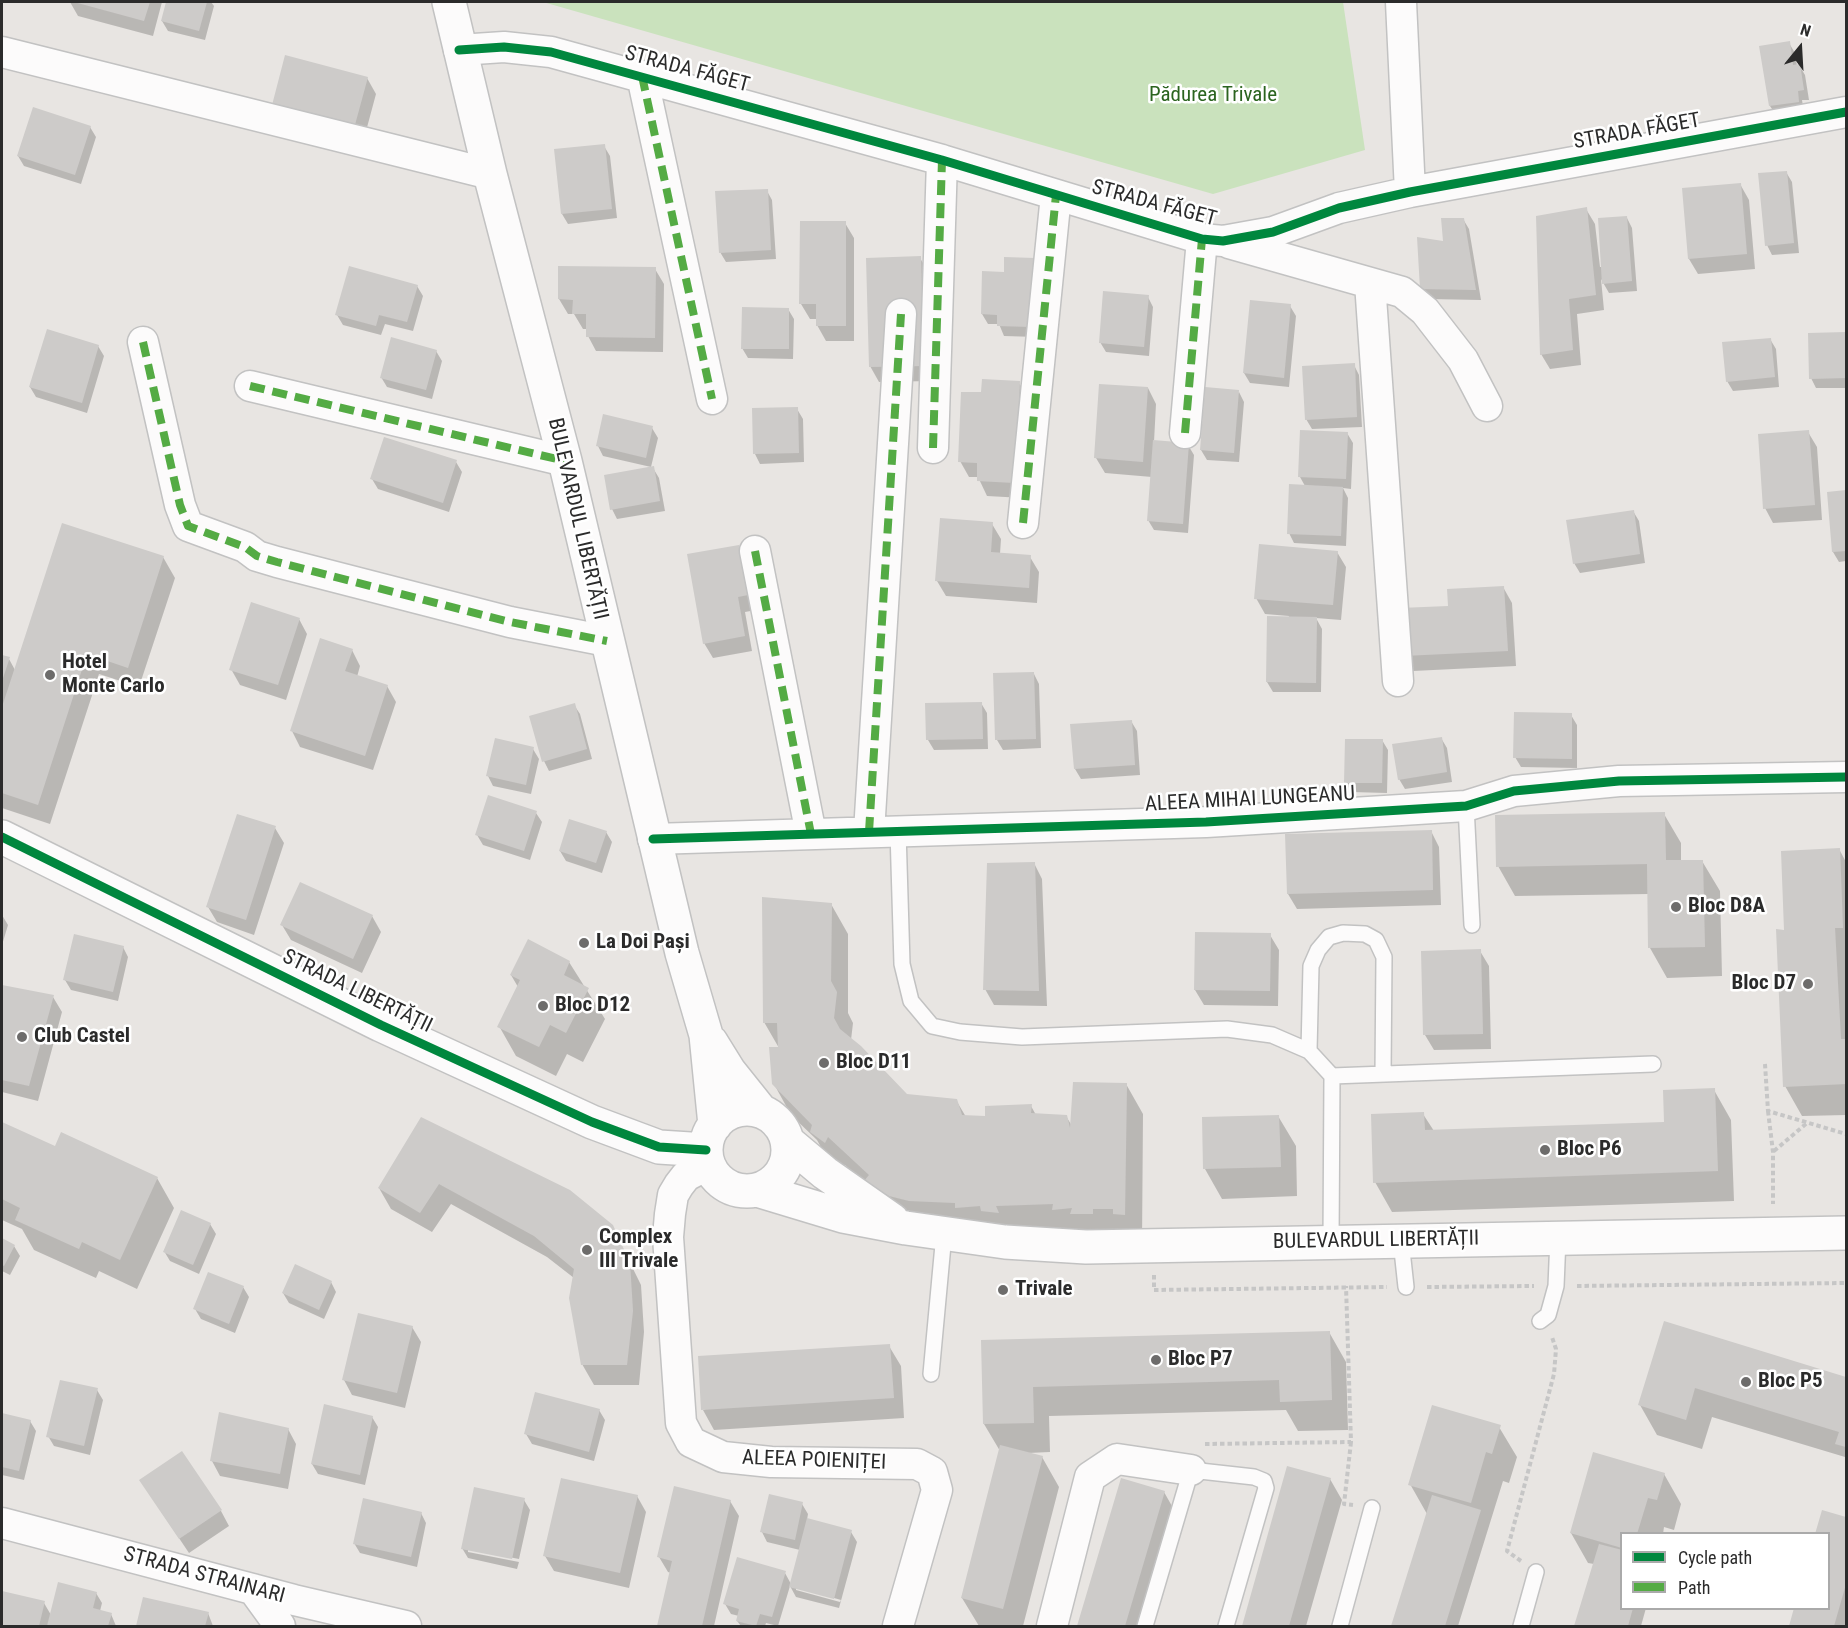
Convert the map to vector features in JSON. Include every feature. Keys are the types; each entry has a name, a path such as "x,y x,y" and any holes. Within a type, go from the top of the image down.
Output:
{"main road":[{"name":"BULEVARDUL LIBERTĂȚII","path":"449,2 490,174 565,461 653,839 706,1035 710,1146"},
{"name":"STRADA LIBERTĂȚII","path":"2,837 381,1025 592,1122 659,1147 710,1146"},
{"name":"BULEVARDUL LIBERTĂȚII","path":"706,1035 729,1071 761,1111"},
{"path":"748,1108 761,1111 783,1128 788,1142 785,1167 768,1186 742,1191 728,1186 716,1177 710,1146 734,1110 748,1108"},
{"name":"BULEVARDUL LIBERTĂȚII","path":"788,1142 858,1198 906,1228"},
{"name":"BULEVARDUL LIBERTĂȚII","path":"756,1190 816,1209 906,1228 1005,1242 1086,1247 1846,1233"}],"street":[{"path":"1401,2 1410,192"},
{"name":"STRADA FĂGET","path":"459,50 504,47 551,52 942,160 1212,240 1273,232 1339,208 1410,192 1846,112"},
{"path":"2,52 490,174"},
{"path":"642,76 712,399"},
{"path":"933,448 942,160"},
{"path":"1023,523 1056,195"},
{"path":"1185,433 1212,240 1402,292 1425,311 1463,360 1487,406"},
{"path":"1370,283 1398,681"},
{"path":"869,832 902,314"},
{"path":"143,342 180,505 188,526 245,547 257,556 510,622 607,641"},
{"path":"250,386 565,461"},
{"path":"754,551 811,834"},
{"name":"ALEEA MIHAI LUNGEANU","path":"653,839 1206,822 1466,806 1514,791 1619,781 1846,777"},
{"name":"ALEEA POIENIȚEI","path":"710,1146 673,1195 670,1214 668,1237 681,1423 691,1442 723,1457 771,1462 917,1464 933,1472 937,1490 898,1626"},
{"path":"1052,1626 1090,1477 1117,1459 1191,1470"},
{"name":"STRADA STRAINARI","path":"2,1523 253,1589 406,1626"},
{"path":"253,1589 280,1626"}],"lane":[{"path":"1466,806 1472,925"},
{"path":"898,831 902,964 910,1001 932,1026 960,1032 1022,1037 1227,1029 1272,1035 1309,1051 1332,1076 1330,1242"},
{"path":"1309,1051 1311,966 1318,950 1329,937 1342,933 1365,934 1376,940 1384,957 1383,1074"},
{"path":"1332,1076 1653,1064"},
{"path":"932,1374 944,1234"},
{"path":"1543,1320 1556,1286 1558,1238"},
{"path":"1401,1241 1406,1287"},
{"path":"1145,1626 1191,1470 1254,1477 1264,1481 1266,1488 1226,1626"},
{"path":"1340,1626 1372,1508"},
{"path":"1521,1626 1536,1572"}],"path":[{"path":"1765,1064 1773,1152 1773,1204"},
{"path":"1768,1112 1846,1134"},
{"path":"1773,1152 1808,1123"},
{"path":"1346,1286 1351,1442 1344,1504 1372,1508"},
{"path":"1536,1572 1507,1551 1554,1374 1556,1349 1543,1320"},
{"path":"1191,1470 1201,1444 1351,1442"}],"green space":[{"name":"Pădurea Trivale","path":"543,2 1343,2 1365,150 1213,194"}],"building":[{"path":"74,2 150,2 144,21"},
{"path":"166,2 207,2 199,31 161,21"},
{"path":"1790,41 1793,65 1800,64 1804,90 1798,91 1799,102 1769,106 1759,46"},
{"path":"285,55 368,77 353,132 271,109"},
{"path":"33,107 91,126 75,175 17,156"},
{"path":"605,144 612,209 561,214 554,149"},
{"path":"1787,171 1794,243 1765,246 1758,173"},
{"path":"1741,183 1747,254 1688,259 1682,188"},
{"path":"768,189 771,250 719,253 715,191"},
{"path":"1587,207 1596,295 1569,299 1573,350 1540,355 1536,216"},
{"path":"1627,216 1632,281 1602,284 1598,218"},
{"path":"1441,218 1464,218 1476,290 1420,289 1417,237 1443,241"},
{"path":"800,221 846,221 846,326 816,326 816,304 799,304"},
{"path":"921,256 924,366 869,367 866,258"},
{"path":"1004,257 1035,258 1032,327 997,326 997,315 981,314 982,271 1004,272"},
{"path":"349,266 418,285 407,322 379,315 376,326 335,315"},
{"path":"558,266 656,267 655,338 586,337 586,314 572,314 573,300 558,299"},
{"path":"1103,291 1149,295 1144,347 1099,343"},
{"path":"1250,300 1291,304 1284,378 1243,373"},
{"path":"742,307 789,308 789,349 741,349"},
{"path":"47,329 99,345 82,403 29,387"},
{"path":"1846,332 1846,378 1809,379 1808,333"},
{"path":"391,337 437,350 426,390 380,378"},
{"path":"1771,338 1775,377 1726,382 1722,342"},
{"path":"1355,363 1357,417 1305,420 1302,366"},
{"path":"982,379 1020,381 1015,483 977,481 977,463 958,462 961,392 981,392"},
{"path":"1099,384 1148,387 1143,462 1094,458"},
{"path":"1205,387 1239,390 1234,453 1200,450"},
{"path":"798,407 799,453 753,454 752,408"},
{"path":"603,414 653,426 646,458 596,446"},
{"path":"1300,430 1348,432 1346,479 1298,477"},
{"path":"1809,430 1815,505 1763,509 1758,434"},
{"path":"384,437 457,460 443,503 370,479"},
{"path":"1153,440 1189,443 1183,524 1147,521"},
{"path":"654,466 660,501 610,510 604,475"},
{"path":"1289,484 1343,487 1341,536 1287,534"},
{"path":"1846,490 1846,551 1832,552 1827,492"},
{"path":"1634,510 1640,554 1573,564 1566,520"},
{"path":"940,518 993,522 991,552 1031,555 1029,588 935,581"},
{"path":"62,523 164,556 128,668 87,654 38,805 2,793 2,707"},
{"path":"1259,544 1338,551 1333,605 1254,599"},
{"path":"739,545 748,595 738,597 745,636 703,644 687,554"},
{"path":"1504,586 1508,651 1403,656 1400,608 1448,606 1447,589"},
{"path":"251,602 300,618 278,685 229,670"},
{"path":"1267,616 1317,617 1316,683 1266,682"},
{"path":"320,638 353,649 345,671 388,685 365,756 290,731"},
{"path":"2,655 10,657 2,681"},
{"path":"1034,672 1036,739 995,740 993,673"},
{"path":"982,702 983,739 926,740 925,703"},
{"path":"575,703 587,749 542,762 529,716"},
{"path":"1514,712 1572,713 1572,759 1513,758"},
{"path":"1132,720 1135,765 1074,769 1070,724"},
{"path":"1442,737 1447,772 1398,780 1392,744"},
{"path":"495,738 534,747 526,785 486,776"},
{"path":"1345,739 1383,739 1382,783 1344,783"},
{"path":"488,795 537,811 524,851 475,835"},
{"name":"Bloc D8A","path":"1665,812 1666,860 1703,860 1705,947 1648,948 1647,864 1496,867 1495,815"},
{"path":"237,814 276,826 246,920 206,907"},
{"path":"569,819 607,831 596,863 559,851"},
{"path":"1432,830 1433,890 1287,894 1285,834"},
{"name":"Bloc D7","path":"1840,848 1843,928 1835,928 1841,1039 1846,1039 1846,1084 1783,1087 1776,929 1784,930 1781,851"},
{"path":"1035,862 1039,991 983,990 987,863"},
{"path":"300,882 373,915 353,959 280,925"},
{"name":"Bloc D11","path":"762,897 832,903 831,981 837,992 834,1018 840,1029 861,1046 907,1094 957,1099 962,1115 985,1116 985,1106 1032,1104 1031,1113 1067,1115 1070,1128 1073,1082 1127,1083 1125,1215 1113,1214 1113,1209 1093,1209 1093,1214 1070,1214 1072,1208 1052,1210 1053,1204 996,1206 999,1213 981,1211 980,1206 955,1208 955,1203 909,1201 889,1196 864,1181 869,1175 828,1137 825,1143 810,1132 812,1125 772,1084 769,1047 778,1047 777,1023 763,1023"},
{"path":"1195,932 1271,933 1270,991 1194,990"},
{"path":"74,934 124,946 113,992 63,980"},
{"name":"Bloc D12","path":"528,939 570,961 564,975 589,988 566,1033 550,1025 539,1047 497,1027 520,980 510,975"},
{"path":"1481,949 1483,1034 1423,1035 1421,951"},
{"name":"Club Castel","path":"2,985 54,995 29,1086 2,1080"},
{"name":"Bloc P6","path":"1715,1088 1718,1171 1373,1183 1371,1114 1424,1112 1425,1130 1664,1122 1663,1090"},
{"path":"1279,1115 1281,1167 1203,1169 1202,1117"},
{"name":"Complex III Trivale","path":"421,1117 570,1190 613,1225 630,1263 633,1311 627,1365 581,1365 569,1298 574,1269 534,1236 439,1184 420,1213 378,1188"},
{"path":"2,1122 55,1146 61,1132 158,1177 120,1260 82,1242 79,1249 15,1220 20,1208 2,1199"},
{"path":"181,1210 211,1223 193,1265 163,1252"},
{"path":"2,1238 15,1245 4,1266 2,1265"},
{"path":"295,1264 332,1281 319,1310 282,1293"},
{"path":"208,1272 244,1286 229,1324 193,1309"},
{"path":"358,1313 413,1326 397,1393 342,1380"},
{"name":"Bloc P5","path":"1664,1321 1846,1377 1846,1447 1835,1444 1839,1432 1695,1388 1686,1420 1638,1405"},
{"name":"Bloc P7","path":"1330,1331 1332,1400 1280,1402 1279,1380 1033,1387 1034,1423 983,1424 981,1340"},
{"path":"890,1344 894,1398 701,1410 698,1356"},
{"path":"60,1380 98,1388 84,1446 46,1437"},
{"path":"535,1392 600,1409 589,1452 524,1434"},
{"path":"324,1404 373,1416 360,1475 311,1464"},
{"path":"1432,1405 1501,1425 1492,1454 1486,1452 1471,1503 1408,1485"},
{"path":"219,1412 289,1428 280,1474 210,1461"},
{"path":"2,1413 31,1420 19,1471 2,1467"},
{"path":"1000,1445 1043,1456 1003,1609 961,1598"},
{"path":"182,1451 222,1510 179,1539 139,1480"},
{"path":"1593,1452 1665,1473 1657,1500 1648,1498 1638,1532 1620,1532 1620,1547 1570,1533"},
{"path":"1287,1466 1331,1478 1289,1626 1242,1626"},
{"path":"561,1478 638,1495 620,1573 543,1556"},
{"path":"1121,1478 1165,1491 1125,1626 1077,1626"},
{"path":"674,1486 731,1500 702,1626 657,1626 672,1561 657,1557"},
{"path":"474,1487 525,1498 512,1559 461,1549"},
{"path":"769,1494 803,1502 795,1540 760,1532"},
{"path":"1432,1495 1481,1510 1445,1626 1391,1626"},
{"path":"363,1498 422,1512 411,1557 353,1544"},
{"path":"1822,1510 1846,1517 1846,1584 1834,1626 1789,1626 1793,1610 1830,1610 1830,1532 1816,1532"},
{"path":"807,1518 852,1530 834,1599 789,1587"},
{"path":"1599,1544 1620,1549 1620,1610 1632,1610 1628,1626 1574,1626"},
{"path":"737,1557 786,1571 772,1617 760,1614 756,1626 736,1621 739,1609 723,1604"},
{"path":"58,1582 97,1592 93,1608 112,1613 108,1626 47,1626"},
{"path":"2,1591 45,1601 39,1626 2,1626"},
{"path":"143,1597 209,1612 205,1626 136,1626"}],"marked path":[{"path":"642,76 712,399"},
{"path":"933,448 942,160"},
{"path":"1023,523 1056,195"},
{"path":"1185,433 1202,239"},
{"path":"869,832 901,314"},
{"path":"143,342 180,505 188,526 245,547 257,556 277,562 510,622 607,641"},
{"path":"250,386 565,461"},
{"path":"755,551 811,834"}],"cycle path":[{"path":"459,50 504,47 551,52 942,160 1202,239 1223,241 1273,232 1339,208 1410,192 1846,112"},
{"path":"653,839 1206,822 1466,806 1514,791 1619,781 1846,777"},
{"path":"2,837 381,1025 592,1122 659,1147 706,1150"}],"place":[{"name":"Hotel Monte Carlo","path":"50,675"},
{"name":"Bloc D8A","path":"1676,907"},
{"name":"La Doi Pași","path":"584,943"},
{"name":"Bloc D7","path":"1808,984"},
{"name":"Bloc D12","path":"543,1006"},
{"name":"Club Castel","path":"22,1037"},
{"name":"Bloc D11","path":"824,1063"},
{"name":"Bloc P6","path":"1545,1150"},
{"name":"Complex III Trivale","path":"587,1250"},
{"name":"Trivale","path":"1003,1290"},
{"name":"Bloc P7","path":"1156,1360"},
{"name":"Bloc P5","path":"1746,1382"}]}
